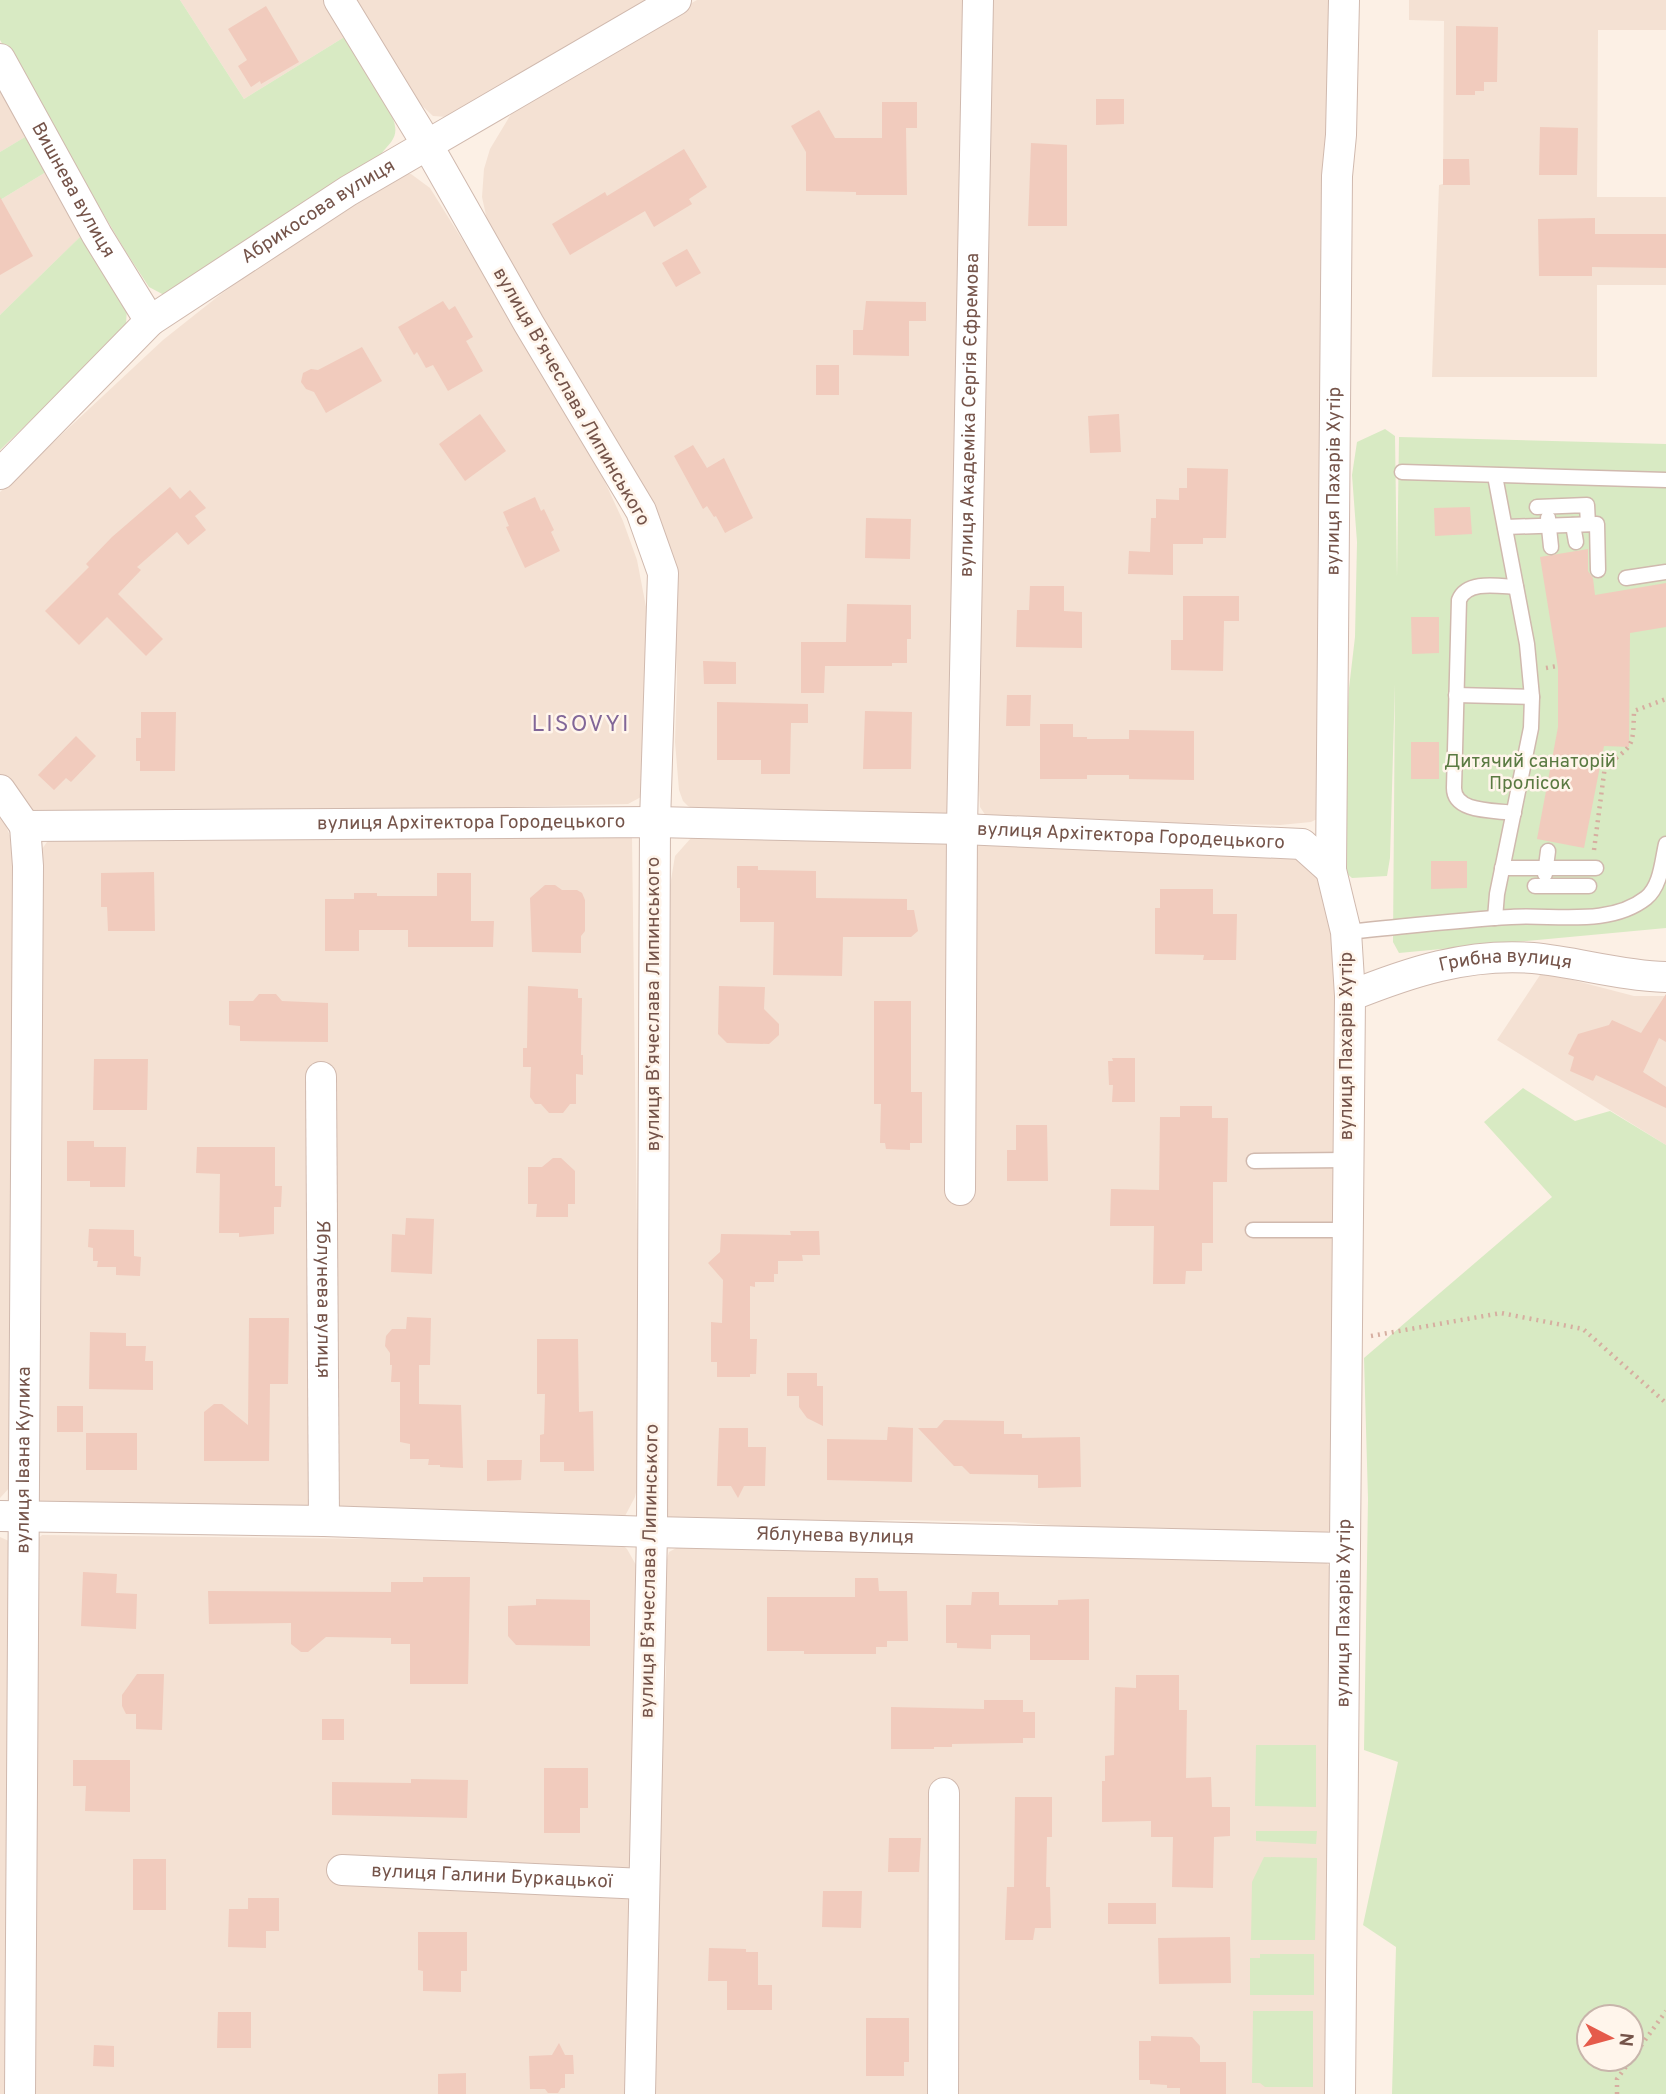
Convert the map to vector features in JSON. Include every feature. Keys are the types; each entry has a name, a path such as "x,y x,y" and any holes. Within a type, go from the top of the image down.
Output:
{"street":[{"name":"вулиця Вʼячеслава Липинського","path":"339,0 428,146 529,324 641,511 663,573 655,822 652,1532 640,2094"},
{"name":"Абрикосова вулиця","path":"0,474 150,321 348,191 676,0"},
{"name":"вулиця Академіка Сергія Єфремова","path":"962,829 978,0"},
{"name":"вулиця Пахарів Хутір","path":"1340,2094 1350,996 1346,933 1331,870 1337,176 1341,135 1344,0"},
{"name":"Вишнева вулиця","path":"0,59 97,235 150,321"},
{"path":"0,790 25,826"},
{"name":"вулиця Архітектора Городецького","path":"25,826 655,822 962,829 1302,844 1331,870"},
{"name":"вулиця Івана Кулика","path":"20,2094 11,1516 28,866 25,826"},
{"name":"вулиця Архітектора Городецького","path":"960,1190 962,829"},
{"name":"Грибна вулиця","path":"1350,996 1403,975 1466,959 1532,958 1644,977 1666,977"},
{"name":"Яблунева вулиця","path":"321,1077 324,1521"},
{"name":"Яблунева вулиця","path":"11,1516 324,1521 652,1532 1344,1548"},
{"path":"943,2094 944,1793"},
{"name":"вулиця Галини Буркацької","path":"342,1870 644,1884"}],"lane":[{"path":"1402,472 1666,480"},
{"path":"1495,476 1530,662 1532,697 1531,728 1497,894 1495,918"},
{"path":"1551,547 1542,507 1587,505 1576,542"},
{"path":"1505,527 1597,524 1598,570"},
{"path":"1626,578 1666,572"},
{"path":"1514,813 1464,806 1454,794 1461,595 1479,586 1516,586"},
{"path":"1456,695 1532,697"},
{"path":"1346,933 1495,918 1592,916 1631,906 1645,898 1654,887 1666,844"},
{"path":"1503,868 1546,868 1582,866 1585,886 1539,886 1546,868 1548,851"},
{"path":"1254,1161 1348,1160"},
{"path":"1253,1230 1348,1230"}],"path":[{"path":"1582,866 1605,766 1631,746 1634,739 1634,711 1666,699"},
{"path":"1346,1340 1501,1313 1515,1315 1583,1329 1666,1403"},
{"path":"1617,2094 1617,2079 1666,2011"}],"shaded area":[{"path":"180,0 325,0 346,36 244,99"},
{"path":"352,0 646,0 485,98 447,117 433,116 418,102"},
{"path":"697,0 965,0 949,815 700,811 683,801 679,790 675,742 677,679 674,598 489,229 482,197 484,169 490,149 517,104"},
{"path":"990,0 1342,0 1317,819 1311,822 1280,825 1051,821 986,816 980,807 978,774 989,206"},
{"path":"1409,0 1666,0 1666,30 1598,30 1597,197 1666,197 1666,285 1597,285 1597,377 1432,377 1439,185 1443,184 1444,21 1409,20"},
{"path":"0,87 25,137 0,152"},
{"path":"46,172 83,234 0,315 0,200"},
{"path":"398,174 411,174 430,188 552,383 592,454 623,521 637,560 647,612 641,797 628,804 38,817 0,782 0,492 163,340 221,294 366,191"},
{"path":"0,812 13,843 18,885 10,1487 0,1498"},
{"path":"729,833 1279,851 1317,867 1335,945 1333,1529 1326,1533 1087,1528 1014,1522 895,1520 774,1524 666,1518 669,892 675,856 691,838"},
{"path":"632,835 640,1475 635,1497 625,1516 40,1506 29,1491 40,852 49,839"},
{"path":"1542,972 1634,996 1666,996 1666,1145 1497,1040"},
{"path":"42,1535 619,1542 627,1549 636,1565 641,1695 635,2094 29,2094 32,1544"},
{"path":"0,1537 11,1542 14,2094 0,2094"},
{"path":"680,1546 1326,1562 1334,1573 1333,2094 651,2094 658,1833 666,1668 666,1563 669,1552"}],"green space":[{"path":"0,0 180,0 244,99 346,36 392,116 394,137 380,155 166,296 149,287 126,252 0,40"},
{"path":"25,137 46,172 0,200 0,152"},
{"path":"83,234 127,307 126,325 0,450 0,315"},
{"name":"Дитячий санаторій Пролісок","path":"1385,429 1395,436 1397,577 1399,437 1666,444 1666,928 1399,953 1393,942 1395,684 1390,858 1387,876 1352,878 1340,868 1349,688 1355,637 1357,542 1352,475 1357,442"},
{"path":"1523,1088 1575,1121 1610,1111 1666,1145 1666,2094 1392,2094 1396,1947 1363,1925 1398,1762 1364,1750 1368,1499 1364,1358 1552,1197 1484,1122"},
{"path":"1256,1745 1316,1745 1316,1807 1255,1806"},
{"path":"1256,1831 1317,1831 1316,1844 1256,1841"},
{"path":"1264,1857 1317,1858 1315,1940 1251,1940 1252,1882"},
{"path":"1260,1954 1314,1954 1314,1995 1250,1995 1250,1958 1260,1958"},
{"path":"1253,2011 1313,2011 1313,2087 1265,2087 1260,2083 1252,2083"}],"building":[{"path":"266,6 299,62 251,87 238,66 247,60 228,29"},
{"path":"1456,26 1498,27 1497,82 1484,82 1484,91 1475,91 1475,95 1456,95"},
{"path":"1096,99 1124,99 1124,124 1096,125"},
{"path":"882,102 917,102 917,128 906,128 907,195 806,191 806,152 791,126 819,110 835,138 882,138"},
{"path":"1540,127 1578,128 1577,175 1539,175"},
{"path":"1031,143 1067,145 1067,226 1028,226"},
{"path":"684,149 707,187 689,199 692,204 654,227 645,211 570,255 552,224 605,192 607,196"},
{"path":"1443,159 1469,159 1470,185 1443,185"},
{"path":"0,197 33,256 0,275"},
{"path":"1595,218 1595,234 1666,234 1666,268 1592,267 1592,276 1539,276 1538,219"},
{"path":"687,249 701,273 676,287 662,263"},
{"path":"443,301 449,310 455,306 473,337 466,341 483,371 448,391 433,365 426,368 417,352 414,355 398,327"},
{"path":"866,301 926,302 926,321 909,321 909,356 853,355 853,330 863,330"},
{"path":"362,347 382,381 326,413 314,392 306,389 301,382 303,373 311,369 318,370"},
{"path":"816,365 839,365 839,395 816,395"},
{"path":"480,414 506,451 465,481 439,444"},
{"path":"1119,414 1121,452 1090,453 1088,416"},
{"path":"693,445 707,468 724,458 753,518 725,533 707,506 703,509 674,456"},
{"path":"1187,468 1228,469 1226,538 1203,538 1203,544 1173,544 1173,575 1128,574 1129,551 1150,552 1151,518 1156,518 1156,499 1179,500 1179,488 1187,488"},
{"path":"170,487 180,499 190,490 206,508 195,516 206,530 188,545 177,532 137,567 141,570 118,594 163,639 146,656 107,617 79,645 45,611 89,567 86,564 112,537"},
{"path":"535,497 554,530 551,532 560,551 525,568 506,527 509,526 503,512"},
{"path":"1470,507 1472,534 1435,536 1434,508"},
{"path":"866,518 911,519 910,559 865,558"},
{"path":"1588,549 1588,571 1593,578 1595,595 1666,583 1666,627 1630,633 1629,747 1604,746 1584,848 1537,839 1558,727 1558,668 1540,557"},
{"path":"1030,586 1064,586 1064,611 1082,612 1082,648 1016,647 1017,610 1029,610"},
{"path":"1183,596 1239,596 1239,621 1224,621 1223,671 1171,670 1171,640 1183,640"},
{"path":"847,604 911,605 911,639 907,639 907,663 892,663 892,666 825,666 824,693 801,693 801,642 846,642"},
{"path":"1411,617 1439,617 1439,653 1412,654"},
{"path":"703,661 736,662 736,684 704,684"},
{"path":"1007,695 1031,695 1030,726 1006,726"},
{"path":"717,702 808,704 808,723 791,723 790,774 761,774 761,760 717,760"},
{"path":"865,711 912,712 911,769 863,769"},
{"path":"141,712 176,712 175,771 140,771 140,761 136,761 136,738 141,738"},
{"path":"1040,724 1073,724 1073,737 1087,739 1129,739 1129,730 1194,731 1194,780 1129,779 1129,775 1087,775 1087,779 1040,779"},
{"path":"76,736 96,756 71,782 66,778 54,790 38,775"},
{"path":"1411,742 1439,742 1439,779 1411,779"},
{"path":"1431,861 1467,861 1467,888 1431,889"},
{"path":"737,866 758,866 758,870 816,871 816,898 907,899 907,910 914,910 918,931 911,937 843,937 842,976 773,975 774,922 740,922"},
{"path":"154,872 155,931 108,931 107,907 101,907 101,873"},
{"path":"437,873 471,873 471,921 494,921 493,947 408,947 408,930 359,930 359,951 325,951 325,899 354,899 354,893 377,893 377,896 437,896"},
{"path":"545,885 555,885 562,890 577,890 582,893 585,900 585,931 581,936 581,953 532,952 530,898"},
{"path":"1160,889 1213,889 1213,914 1237,914 1236,960 1203,960 1204,955 1155,954 1155,908 1160,908"},
{"path":"528,986 578,989 578,998 582,998 583,1075 576,1074 576,1104 570,1104 563,1113 549,1113 541,1104 535,1104 530,1097 531,1067 523,1067 523,1048 527,1048"},
{"path":"719,986 765,987 764,1009 779,1024 779,1035 769,1044 727,1043 718,1034"},
{"path":"259,994 276,994 282,1001 328,1003 328,1042 240,1041 240,1026 229,1025 229,1001 253,1001"},
{"path":"1666,994 1666,1042 1659,1038 1643,1072 1666,1087 1666,1108 1596,1075 1593,1081 1570,1071 1574,1057 1568,1054 1578,1034 1609,1025 1612,1020 1641,1033"},
{"path":"874,1001 911,1001 911,1092 922,1092 922,1143 910,1143 910,1150 886,1149 885,1143 880,1143 881,1104 874,1104"},
{"path":"1112,1058 1135,1058 1135,1102 1112,1102 1113,1085 1109,1085 1108,1061 1113,1061"},
{"path":"94,1059 148,1059 147,1110 93,1110"},
{"path":"1180,1106 1212,1106 1212,1118 1228,1118 1227,1182 1213,1182 1213,1243 1202,1243 1202,1271 1186,1271 1185,1284 1153,1284 1154,1226 1110,1226 1111,1189 1159,1190 1160,1117 1180,1117"},
{"path":"1016,1125 1047,1125 1048,1181 1007,1181 1007,1150 1016,1150"},
{"path":"67,1141 94,1141 94,1147 126,1147 125,1187 90,1187 90,1181 67,1181"},
{"path":"197,1147 275,1147 275,1186 282,1186 281,1207 274,1207 274,1234 239,1237 239,1233 219,1233 220,1174 196,1173"},
{"path":"553,1158 561,1158 575,1171 575,1204 568,1204 568,1217 536,1217 537,1204 528,1204 528,1167 542,1167"},
{"path":"406,1218 434,1219 432,1274 391,1272 392,1234 405,1235"},
{"path":"89,1229 134,1230 134,1256 141,1257 140,1276 116,1275 116,1267 97,1267 98,1261 93,1261 93,1248 88,1247"},
{"path":"790,1231 819,1231 820,1255 802,1255 803,1261 778,1261 778,1274 774,1274 774,1282 755,1282 755,1287 750,1286 750,1339 757,1339 756,1374 750,1374 750,1377 717,1377 717,1362 711,1362 711,1322 722,1323 723,1280 708,1263 720,1252 721,1234 791,1235"},
{"path":"407,1317 431,1318 430,1365 419,1365 419,1404 461,1405 463,1468 428,1465 429,1459 410,1459 410,1444 400,1442 400,1382 391,1382 390,1353 385,1346 386,1336 392,1329 406,1329"},
{"path":"249,1318 289,1318 288,1384 270,1384 269,1461 204,1461 204,1412 214,1404 222,1404 248,1425"},
{"path":"90,1332 126,1333 126,1346 146,1346 145,1361 153,1361 153,1390 89,1389"},
{"path":"537,1339 578,1339 579,1412 593,1411 594,1471 564,1471 564,1462 540,1462 545,1394 537,1394"},
{"path":"787,1373 817,1373 817,1386 823,1386 823,1426 807,1418 799,1407 799,1396 787,1396"},
{"path":"57,1406 83,1406 83,1432 57,1432"},
{"path":"944,1420 1004,1421 1004,1434 1022,1434 1022,1438 1080,1437 1081,1487 1038,1488 1038,1475 970,1474 962,1466 954,1466 918,1428 937,1428"},
{"path":"888,1427 913,1428 912,1482 827,1480 827,1439 887,1440"},
{"path":"719,1428 748,1428 748,1447 766,1447 765,1486 744,1486 738,1498 731,1486 717,1486"},
{"path":"86,1433 137,1433 137,1470 86,1470"},
{"path":"487,1460 522,1460 521,1480 487,1481"},
{"path":"83,1572 117,1574 116,1593 137,1594 136,1629 81,1626"},
{"path":"423,1577 470,1577 468,1684 410,1684 410,1644 391,1644 391,1638 326,1637 308,1652 301,1652 291,1644 291,1623 209,1624 208,1591 391,1592 391,1582 423,1582"},
{"path":"855,1578 878,1578 879,1591 907,1591 908,1641 887,1641 887,1647 876,1647 876,1654 767,1651 767,1597 855,1597"},
{"path":"972,1592 999,1592 999,1605 1058,1605 1058,1600 1089,1599 1089,1660 1030,1660 1030,1635 991,1635 991,1649 957,1648 957,1643 946,1643 946,1605 971,1605"},
{"path":"536,1599 590,1600 590,1646 516,1645 508,1636 508,1606 536,1605"},
{"path":"137,1674 164,1674 162,1730 136,1729 136,1714 126,1714 122,1706 122,1695"},
{"path":"1136,1675 1179,1675 1179,1710 1187,1710 1186,1778 1211,1777 1212,1807 1230,1807 1230,1836 1214,1837 1213,1888 1172,1887 1173,1837 1151,1837 1151,1821 1102,1822 1105,1756 1114,1755 1115,1687 1136,1688"},
{"path":"984,1700 1023,1700 1023,1712 1035,1712 1035,1738 1023,1738 1023,1743 952,1744 952,1747 934,1749 891,1749 891,1707 984,1709"},
{"path":"322,1719 344,1719 344,1740 322,1740"},
{"path":"73,1760 130,1760 130,1812 85,1811 86,1786 73,1786"},
{"path":"544,1768 588,1768 588,1808 580,1808 580,1833 544,1833"},
{"path":"411,1779 468,1780 467,1818 332,1815 332,1782 411,1783"},
{"path":"1015,1797 1052,1797 1052,1837 1047,1837 1046,1887 1050,1887 1051,1928 1035,1928 1033,1940 1005,1940 1007,1887 1014,1887"},
{"path":"889,1838 921,1838 919,1872 888,1872"},
{"path":"133,1859 166,1859 166,1910 133,1910"},
{"path":"823,1891 862,1891 861,1928 822,1927"},
{"path":"248,1898 279,1898 279,1931 266,1931 266,1948 228,1947 229,1909 248,1909"},
{"path":"1108,1903 1156,1903 1156,1924 1108,1924"},
{"path":"418,1932 467,1932 467,1971 461,1971 461,1992 423,1991 423,1971 418,1970"},
{"path":"1230,1937 1231,1983 1159,1984 1158,1938"},
{"path":"709,1948 758,1952 758,1985 772,1985 772,2010 727,2010 727,1981 708,1981"},
{"path":"218,2012 251,2012 251,2048 217,2048"},
{"path":"866,2018 909,2018 909,2062 904,2062 904,2076 866,2076"},
{"path":"1151,2036 1192,2037 1200,2046 1200,2062 1226,2062 1226,2094 1180,2094 1180,2088 1167,2088 1167,2085 1150,2084 1150,2080 1139,2080 1139,2041 1151,2041"},
{"path":"559,2043 565,2055 573,2055 574,2074 565,2074 565,2088 561,2088 558,2093 548,2093 545,2089 530,2089 529,2056 552,2055"},
{"path":"94,2045 114,2046 114,2067 93,2066"},
{"path":"466,2073 466,2094 438,2094 438,2074"}],"district":[{"name":"LISOVYI","path":"581,725"}]}
